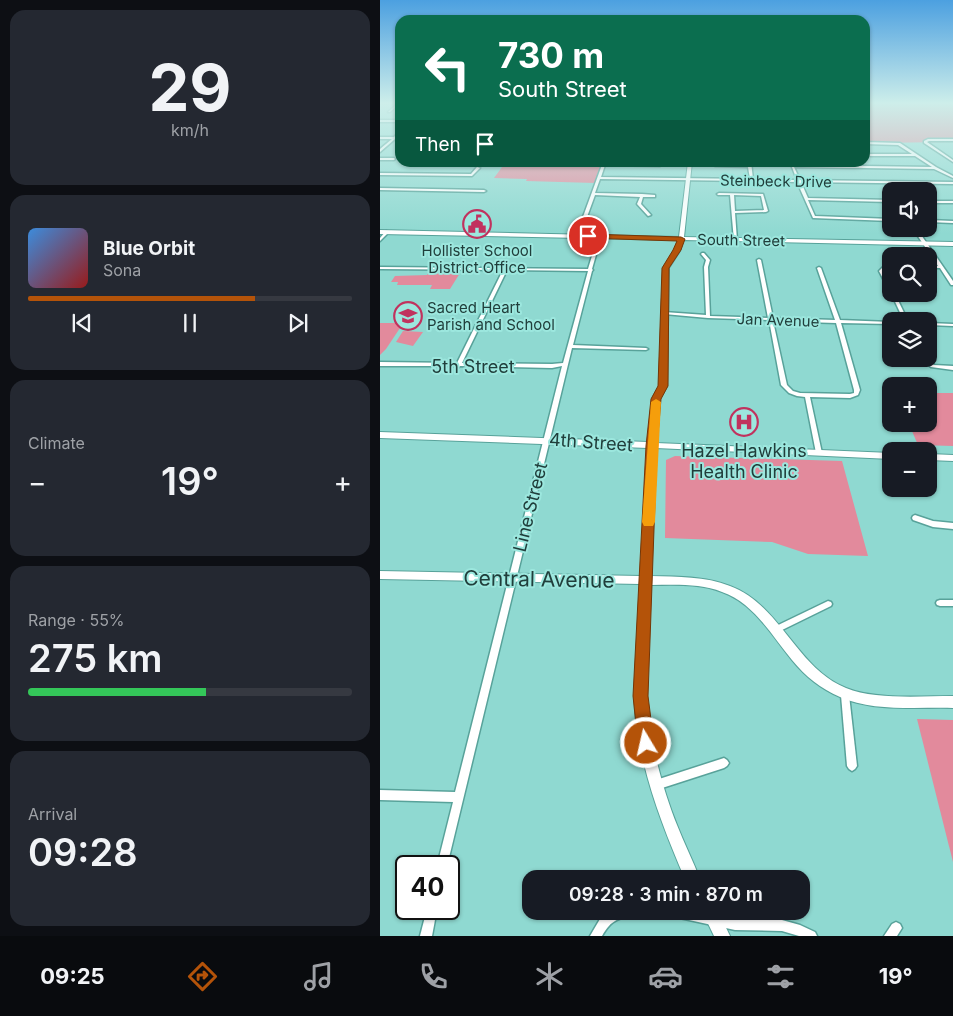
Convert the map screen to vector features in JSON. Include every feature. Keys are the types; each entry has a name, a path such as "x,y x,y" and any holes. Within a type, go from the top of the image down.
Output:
{"street":[{"path":"903,147 935,168 953,177"},
{"path":"932,147 953,161"},
{"path":"870,154 916,155"},
{"path":"380,159 394,159"},
{"path":"870,166 935,168"},
{"path":"578,236 603,167"},
{"path":"689,167 681,239 677,250 666,268 663,386 656,399 652,446 641,706 646,743 656,785 670,827 689,870"},
{"path":"750,167 752,181"},
{"path":"793,167 814,216 828,219 882,220"},
{"path":"380,174 472,175 478,168"},
{"name":"Steinbeck Drive","path":"599,178 953,183"},
{"path":"380,189 484,191"},
{"path":"593,194 654,196"},
{"path":"719,194 762,195 766,211 734,212"},
{"path":"732,194 735,240"},
{"path":"642,196 639,204 649,215"},
{"path":"808,199 882,201"},
{"path":"937,202 953,202"},
{"path":"937,221 953,222"},
{"name":"South Street","path":"380,232 953,244"},
{"path":"380,240 387,232"},
{"name":"Line Street","path":"445,855 598,237"},
{"path":"920,237 953,284"},
{"path":"703,254 708,260 706,268 708,317"},
{"path":"759,260 784,385 787,391 796,395 850,396 856,394 857,384 820,268"},
{"path":"380,268 591,270"},
{"path":"937,268 941,268"},
{"path":"458,366 506,269"},
{"name":"Jan Avenue","path":"664,313 771,320 882,323"},
{"path":"937,324 953,325"},
{"path":"570,346 646,349"},
{"name":"5th Street","path":"380,364 552,366 565,364"},
{"path":"937,367 953,368"},
{"path":"807,395 819,453"},
{"name":"4th Street","path":"380,435 547,440 882,456"},
{"path":"937,457 953,458"},
{"path":"915,518 933,524 953,526"},
{"name":"Central Avenue","path":"380,575 704,583 725,588 751,604 808,671 825,684 845,694 871,699 953,702"},
{"path":"940,603 953,603"},
{"path":"775,630 828,604"},
{"path":"845,694 852,766"},
{"path":"656,785 724,763"},
{"path":"380,795 458,797"},
{"path":"426,936 430,920"},
{"path":"596,936 607,920"},
{"path":"715,920 722,936"},
{"path":"726,920 738,924 780,924 799,929 811,936"}],"shaded area":[{"path":"502,167 601,167 595,183 494,178"},
{"path":"429,272 460,273 450,289 430,289 432,285 397,285 398,282 391,282 395,276 427,275"},
{"path":"380,323 396,323 400,328 380,355"},
{"path":"403,331 423,332 413,346 396,342"},
{"path":"937,393 953,393 953,446 937,446 937,442 917,442 912,432 937,432"},
{"path":"675,456 842,461 868,556 808,554 772,542 665,538 666,460"},
{"path":"917,719 953,720 953,862"}],"slow traffic":[{"path":"649,522 656,402"}],"place":[{"name":"Hollister School District Office","path":"477,224"},
{"name":"Sacred Heart Parish and School","path":"408,316"},
{"name":"Hazel Hawkins Health Clinic","path":"744,422"}],"route":[{"path":"588,236 681,239 677,250 667,263 666,268 663,386 656,399 652,446 640,696 646,743"}]}
